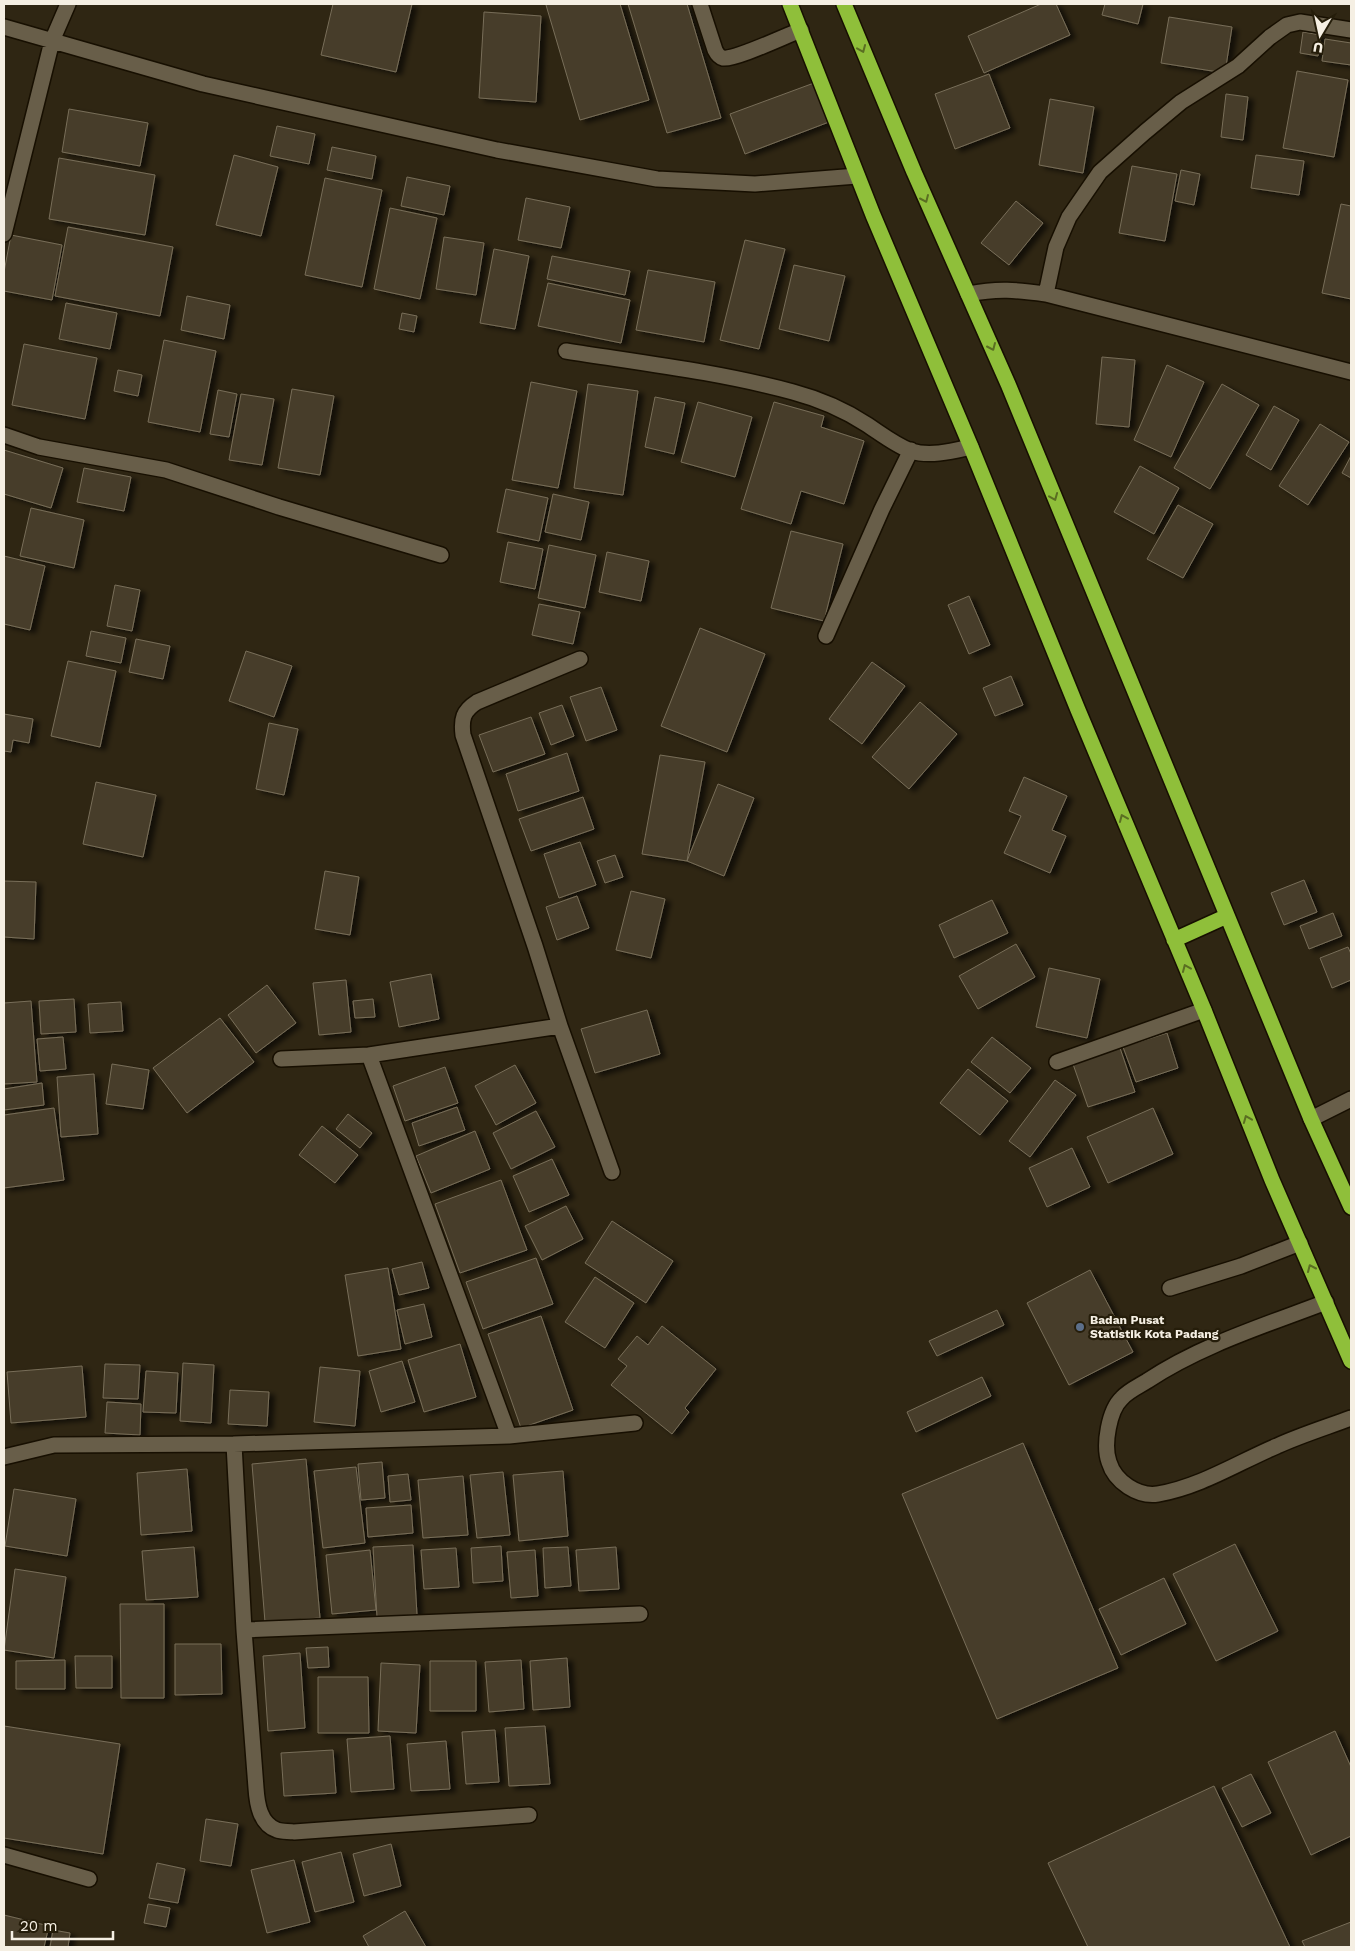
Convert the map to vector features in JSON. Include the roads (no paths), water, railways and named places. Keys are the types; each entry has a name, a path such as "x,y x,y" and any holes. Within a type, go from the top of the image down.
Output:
{"highway":[{"path":"790,4 857,176 1204,1010 1272,1180 1351,1361"},
{"path":"844,4 914,172 1008,384 1311,1118 1351,1207"},
{"path":"1174,940 1227,916"}],"street":[{"path":"4,234 52,41 68,4"},
{"path":"700,4 718,56 740,54 801,30"},
{"path":"1046,294 1056,247 1069,217 1100,172 1130,145 1181,102 1238,66 1270,37 1287,25 1300,22 1351,30"},
{"path":"4,27 203,84 497,150 657,179 755,184 857,176"},
{"path":"968,294 992,289 1046,294 1351,372"},
{"path":"566,351 743,379 795,392 835,406 911,450 925,453 971,447"},
{"path":"4,436 39,447 166,470 279,507 441,555"},
{"path":"826,636 882,509 911,450"},
{"path":"580,659 477,702 467,708 462,723 464,735 560,1026 612,1172"},
{"path":"1057,1062 1204,1010"},
{"path":"281,1059 369,1055 560,1026"},
{"path":"369,1055 509,1436"},
{"path":"1311,1118 1351,1099"},
{"path":"1170,1288 1241,1266 1300,1243"},
{"path":"1326,1302 1219,1343 1163,1370 1121,1398 1111,1417 1107,1436 1108,1462 1118,1479 1142,1494 1158,1494 1197,1483 1278,1445 1351,1418"},
{"path":"4,1457 54,1446 234,1444 509,1436 635,1423"},
{"path":"234,1444 244,1630 257,1806 264,1821 276,1830 294,1832 529,1815"},
{"path":"244,1630 640,1614"},
{"path":"4,1855 89,1879"}],"place":[{"name":"Badan Pusat Statistik Kota Padang","path":"1080,1327"}]}
